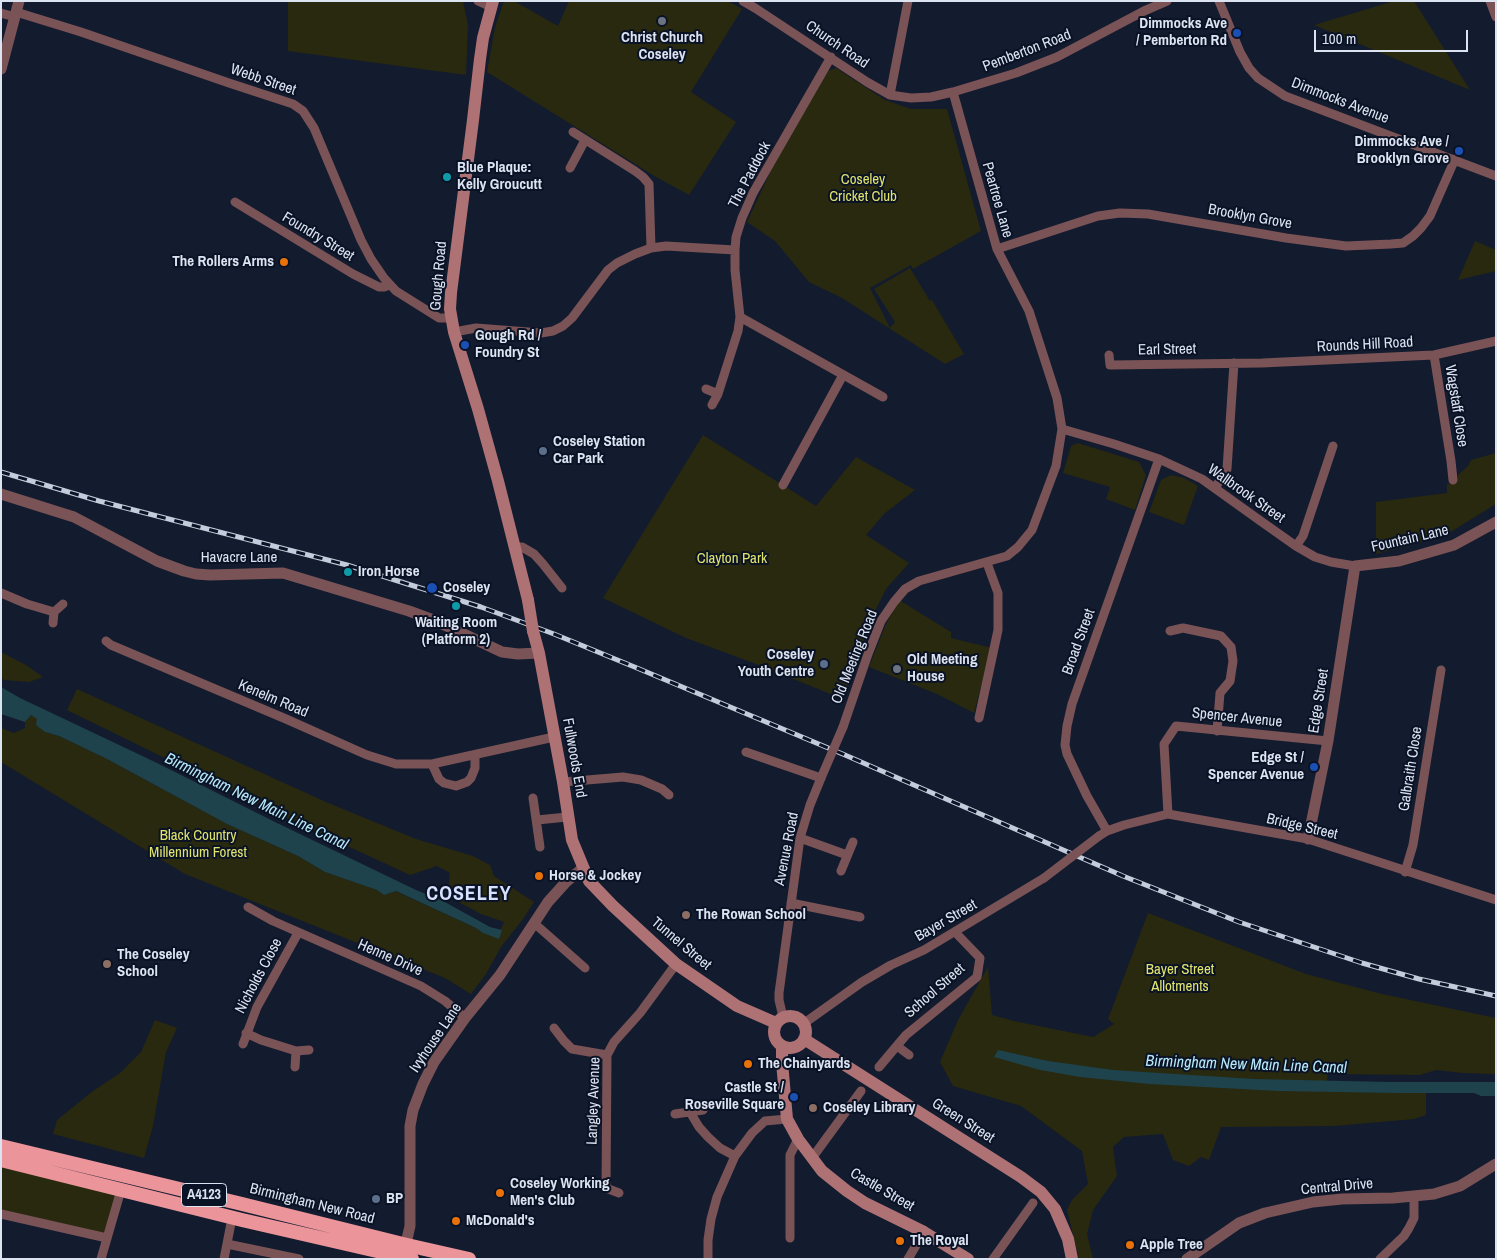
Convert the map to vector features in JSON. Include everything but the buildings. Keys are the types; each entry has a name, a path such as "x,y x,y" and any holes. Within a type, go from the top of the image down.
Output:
{"highway":[{"name":"Birmingham New Road","path":"1,1146 235,1202 406,1255"},
{"name":"Birmingham New Road","path":"1,1160 232,1218 406,1255 470,1259"},
{"path":"121,1190 125,1176"},
{"path":"232,1218 235,1202"}],"main road":[{"name":"Gough Road","path":"492,4 483,38 479,67 451,293 451,318 478,409 515,547 539,653"},
{"name":"Fullwoods End","path":"539,653 563,782 567,817 572,840 583,868"},
{"name":"Tunnel Street","path":"583,868 589,881 613,906 676,964 736,1006 779,1020 795,1017 804,1024"},
{"path":"779,1020 774,1033 775,1040 782,1046 793,1048 804,1039 806,1032 804,1024"},
{"name":"Green Street","path":"804,1039 1041,1192 1055,1209 1068,1239 1072,1259"},
{"name":"Castle Street","path":"782,1046 787,1119 798,1139 822,1171 865,1203 924,1232 968,1259"}],"street":[{"path":"478,1 492,4"},
{"name":"Church Road","path":"743,1 890,95"},
{"path":"890,95 908,1"},
{"name":"Pemberton Road","path":"890,95 910,98 931,97 1016,73 1058,57 1144,11 1167,1"},
{"name":"Dimmocks Avenue","path":"1219,1 1249,68 1258,78 1285,96 1496,176"},
{"path":"1490,1 1496,17"},
{"path":"1,69 17,10"},
{"name":"Webb Street","path":"1,14 17,10 298,107 303,111 314,128 361,240 371,259 389,285 439,318 451,318"},
{"name":"The Paddock","path":"712,405 718,394 738,331 740,317 735,250 736,237 742,218 753,193 831,57"},
{"name":"Peartree Lane","path":"953,92 997,249 1030,311"},
{"path":"573,132 644,177 649,184 650,248"},
{"path":"570,168 585,140"},
{"name":"Brooklyn Grove","path":"997,249 1098,216 1120,213 1148,214 1286,238 1346,246 1403,242 1413,236 1430,216 1455,159"},
{"name":"Foundry Street","path":"235,202 353,274 379,287 389,285"},
{"path":"454,332 476,328 541,333 559,329 572,318 608,270 626,258 650,248 666,246 735,250"},
{"name":"Old Meeting Road","path":"822,778 843,727 881,621 905,589 931,577 1007,556 1018,547 1032,530 1056,466 1062,429 1056,398 1030,311"},
{"path":"740,317 883,397"},
{"name":"Rounds Hill Road","path":"1234,364 1434,355 1496,341"},
{"name":"Earl Street","path":"1109,354 1110,364 1234,364"},
{"name":"Wagstaff Close","path":"1434,355 1453,480"},
{"path":"1215,488 1227,469 1234,364"},
{"path":"783,485 843,374"},
{"path":"706,389 718,394"},
{"name":"Wallbrook Street","path":"1062,429 1159,459 1202,479 1296,546 1315,557 1355,566"},
{"path":"1296,546 1303,536 1333,446"},
{"name":"Broad Street","path":"1103,834 1067,754 1065,744 1067,726 1072,704 1159,459"},
{"name":"Wagstaff Close","path":"1451,461 1461,461"},
{"name":"Havacre Lane","path":"1,494 74,517 157,561 184,571 210,575 283,573 409,611 436,621 502,652 518,654 539,653"},
{"name":"Fountain Lane","path":"1355,566 1398,561 1454,546 1496,522"},
{"path":"515,547 522,547 534,554 562,588"},
{"path":"979,718 998,630 998,593 987,562"},
{"name":"Edge Street","path":"1308,839 1328,740 1355,566"},
{"path":"1,593 27,604 54,612"},
{"path":"53,624 54,612 63,604"},
{"path":"1170,631 1183,628 1221,636 1231,647 1233,661 1230,681 1220,693 1217,730"},
{"name":"Kenelm Road","path":"106,642 367,755 396,764 432,764 554,737"},
{"name":"Galbraith Close","path":"1405,872 1413,845 1441,670"},
{"name":"Spencer Avenue","path":"1168,814 1164,744 1176,726 1328,740"},
{"path":"746,752 822,778"},
{"path":"432,764 439,779 444,783 456,786 467,782 471,778 475,768 474,755"},
{"path":"563,782 623,777 641,780 662,789 669,795"},
{"name":"Avenue Road","path":"779,1020 779,993 800,838 810,804 822,778"},
{"path":"533,798 540,847"},
{"name":"Bridge Street","path":"1103,834 1132,823 1168,814 1308,839 1496,900"},
{"path":"537,820 567,817"},
{"name":"Bayer Street","path":"804,1024 862,982 891,965 924,950 1044,878 1103,834"},
{"path":"800,838 847,855"},
{"path":"841,872 853,842"},
{"name":"Ivyhouse Lane","path":"406,1255 411,1207 409,1137 414,1110 423,1084 434,1062 500,976 548,902 566,882 583,868"},
{"path":"791,903 860,917"},
{"name":"Henne Drive","path":"248,907 273,921 421,986 445,1001 466,1018"},
{"path":"534,923 585,968"},
{"name":"Nicholds Close","path":"242,1044 257,1008 298,932"},
{"name":"School Street","path":"879,1067 906,1035 977,977 980,958 955,932"},
{"name":"Langley Avenue","path":"619,1193 606,1188 607,1055 614,1042 640,1013 676,964"},
{"path":"558,1029 572,1048 607,1055"},
{"name":"Nicholds Close","path":"246,1034 296,1050 309,1050"},
{"path":"897,1046 909,1055"},
{"path":"295,1067 296,1050"},
{"path":"812,1158 861,1091"},
{"path":"675,1114 704,1110"},
{"path":"690,1112 708,1137 720,1148 735,1156"},
{"path":"708,1259 708,1240 716,1196 735,1156 752,1133 765,1121 787,1119"},
{"path":"790,1238 790,1155 798,1139"},
{"name":"Central Drive","path":"1187,1259 1239,1223 1265,1213 1313,1202 1434,1194 1460,1186 1495,1166"},
{"path":"101,1259 121,1190"},
{"path":"1380,1259 1404,1236 1409,1228 1414,1218 1414,1196"},
{"path":"993,1259 1033,1203"},
{"path":"1,1214 107,1238"},
{"path":"224,1259 232,1218"},
{"path":"908,1259 924,1232"},
{"path":"227,1244 300,1259"}],"green space":[{"path":"288,1 463,1 468,25 466,75 288,51"},
{"path":"504,1 514,1 558,26 569,1 728,1 742,9 691,92 736,122 689,195 656,177 487,72 495,27"},
{"path":"1394,1 1414,1 1470,90 1314,25"},
{"name":"Coseley Cricket Club","path":"836,68 885,100 911,109 947,109 981,231 913,269 911,265 870,288 890,328 895,322 874,289 910,268 930,301 932,300 964,354 945,364 842,298 809,282 775,241 747,222 782,147 828,71"},
{"path":"1475,241 1496,250 1496,271 1458,280"},
{"name":"Clayton Park","path":"703,435 816,506 856,457 915,490 884,514 866,535 909,563 886,589 872,617 843,699 686,638 603,598"},
{"path":"1078,443 1139,462 1146,475 1135,510 1106,499 1110,487 1063,473 1071,446"},
{"path":"1496,453 1496,504 1444,536 1376,554 1376,502 1447,493 1447,484 1457,482 1458,475 1468,466 1471,460"},
{"path":"1171,475 1184,478 1198,486 1184,525 1149,512 1161,480"},
{"path":"899,600 951,632 951,638 992,648 974,713 937,694 869,667 886,624"},
{"path":"1,652 26,665 43,677 29,682 4,680 1,678"},
{"name":"Black Country Millennium Forest","path":"77,689 326,802 416,839 473,856 490,865 494,876 534,902 501,947 486,974 471,994 445,978 185,874 1,762 1,728 14,733 25,728 25,722 31,715 37,719 45,732 59,736 107,759 227,824 298,856 325,872 377,890 384,895 395,891 483,933 499,938 504,922 481,914 447,896 450,873 437,866 410,875 293,821 67,710"},
{"name":"Bayer Street Allotments","path":"1148,913 1306,974 1382,994 1496,1018 1496,1074 1436,1070 1420,1075 1328,1074 1325,1091 1426,1093 1426,1115 1414,1119 1334,1126 1221,1127 1209,1160 1201,1157 1189,1166 1173,1160 1163,1134 1124,1137 1113,1147 1117,1176 1093,1210 1087,1234 1093,1259 1079,1259 1067,1210 1072,1200 1088,1184 1082,1151 1021,1106 953,1086 940,1062 958,1020 988,967 992,1015 1093,1037 1114,1024 1108,1019"},
{"path":"155,1020 177,1028 166,1052 153,1126 144,1158 53,1134 57,1120 93,1091 120,1073 141,1052"},
{"path":"1,1162 121,1190 107,1238 1,1214"}],"water":[{"path":"1,687 275,822 416,890 443,901 490,927 502,930 499,939 396,891 384,895 377,890 325,872 298,856 227,824 107,759 59,736 45,732 36,725 37,719 31,715 25,722 1,714"},
{"path":"998,1050 1048,1061 1113,1070 1254,1079 1496,1082 1496,1096 1481,1096 1474,1093 1278,1091 1149,1084 1080,1077 1040,1070 994,1057"}],"railway":[{"path":"1,472 99,501 347,565 481,607 637,668 845,755 1123,876 1239,922 1362,963 1419,979 1496,996"}],"place":[{"name":"Christ Church Coseley","path":"662,21"},
{"name":"Dimmocks Ave / Pemberton Rd","path":"1237,33"},
{"name":"Dimmocks Ave / Brooklyn Grove","path":"1459,151"},
{"name":"Blue Plaque: Kelly Groucutt","path":"447,177"},
{"name":"The Rollers Arms","path":"284,262"},
{"name":"Gough Rd / Foundry St","path":"465,345"},
{"name":"Coseley Station Car Park","path":"543,451"},
{"name":"Iron Horse","path":"348,572"},
{"name":"Coseley","path":"432,588"},
{"name":"Waiting Room (Platform 2)","path":"456,606"},
{"name":"Coseley Youth Centre","path":"824,664"},
{"name":"Old Meeting House","path":"897,669"},
{"name":"Edge St / Spencer Avenue","path":"1314,767"},
{"name":"Horse & Jockey","path":"539,876"},
{"name":"The Rowan School","path":"686,915"},
{"name":"The Coseley School","path":"107,964"},
{"name":"The Chainyards","path":"748,1064"},
{"name":"Castle St / Roseville Square","path":"794,1097"},
{"name":"Coseley Library","path":"813,1108"},
{"name":"Coseley Working Men's Club","path":"500,1193"},
{"name":"BP","path":"376,1199"},
{"name":"McDonald's","path":"456,1221"},
{"name":"The Royal","path":"900,1241"},
{"name":"Apple Tree","path":"1130,1245"}],"district":[{"name":"COSELEY","path":"469,895"}],"water label":[{"name":"Birmingham New Main Line Canal","path":"256,802"},
{"name":"Birmingham New Main Line Canal","path":"1246,1065"}]}
